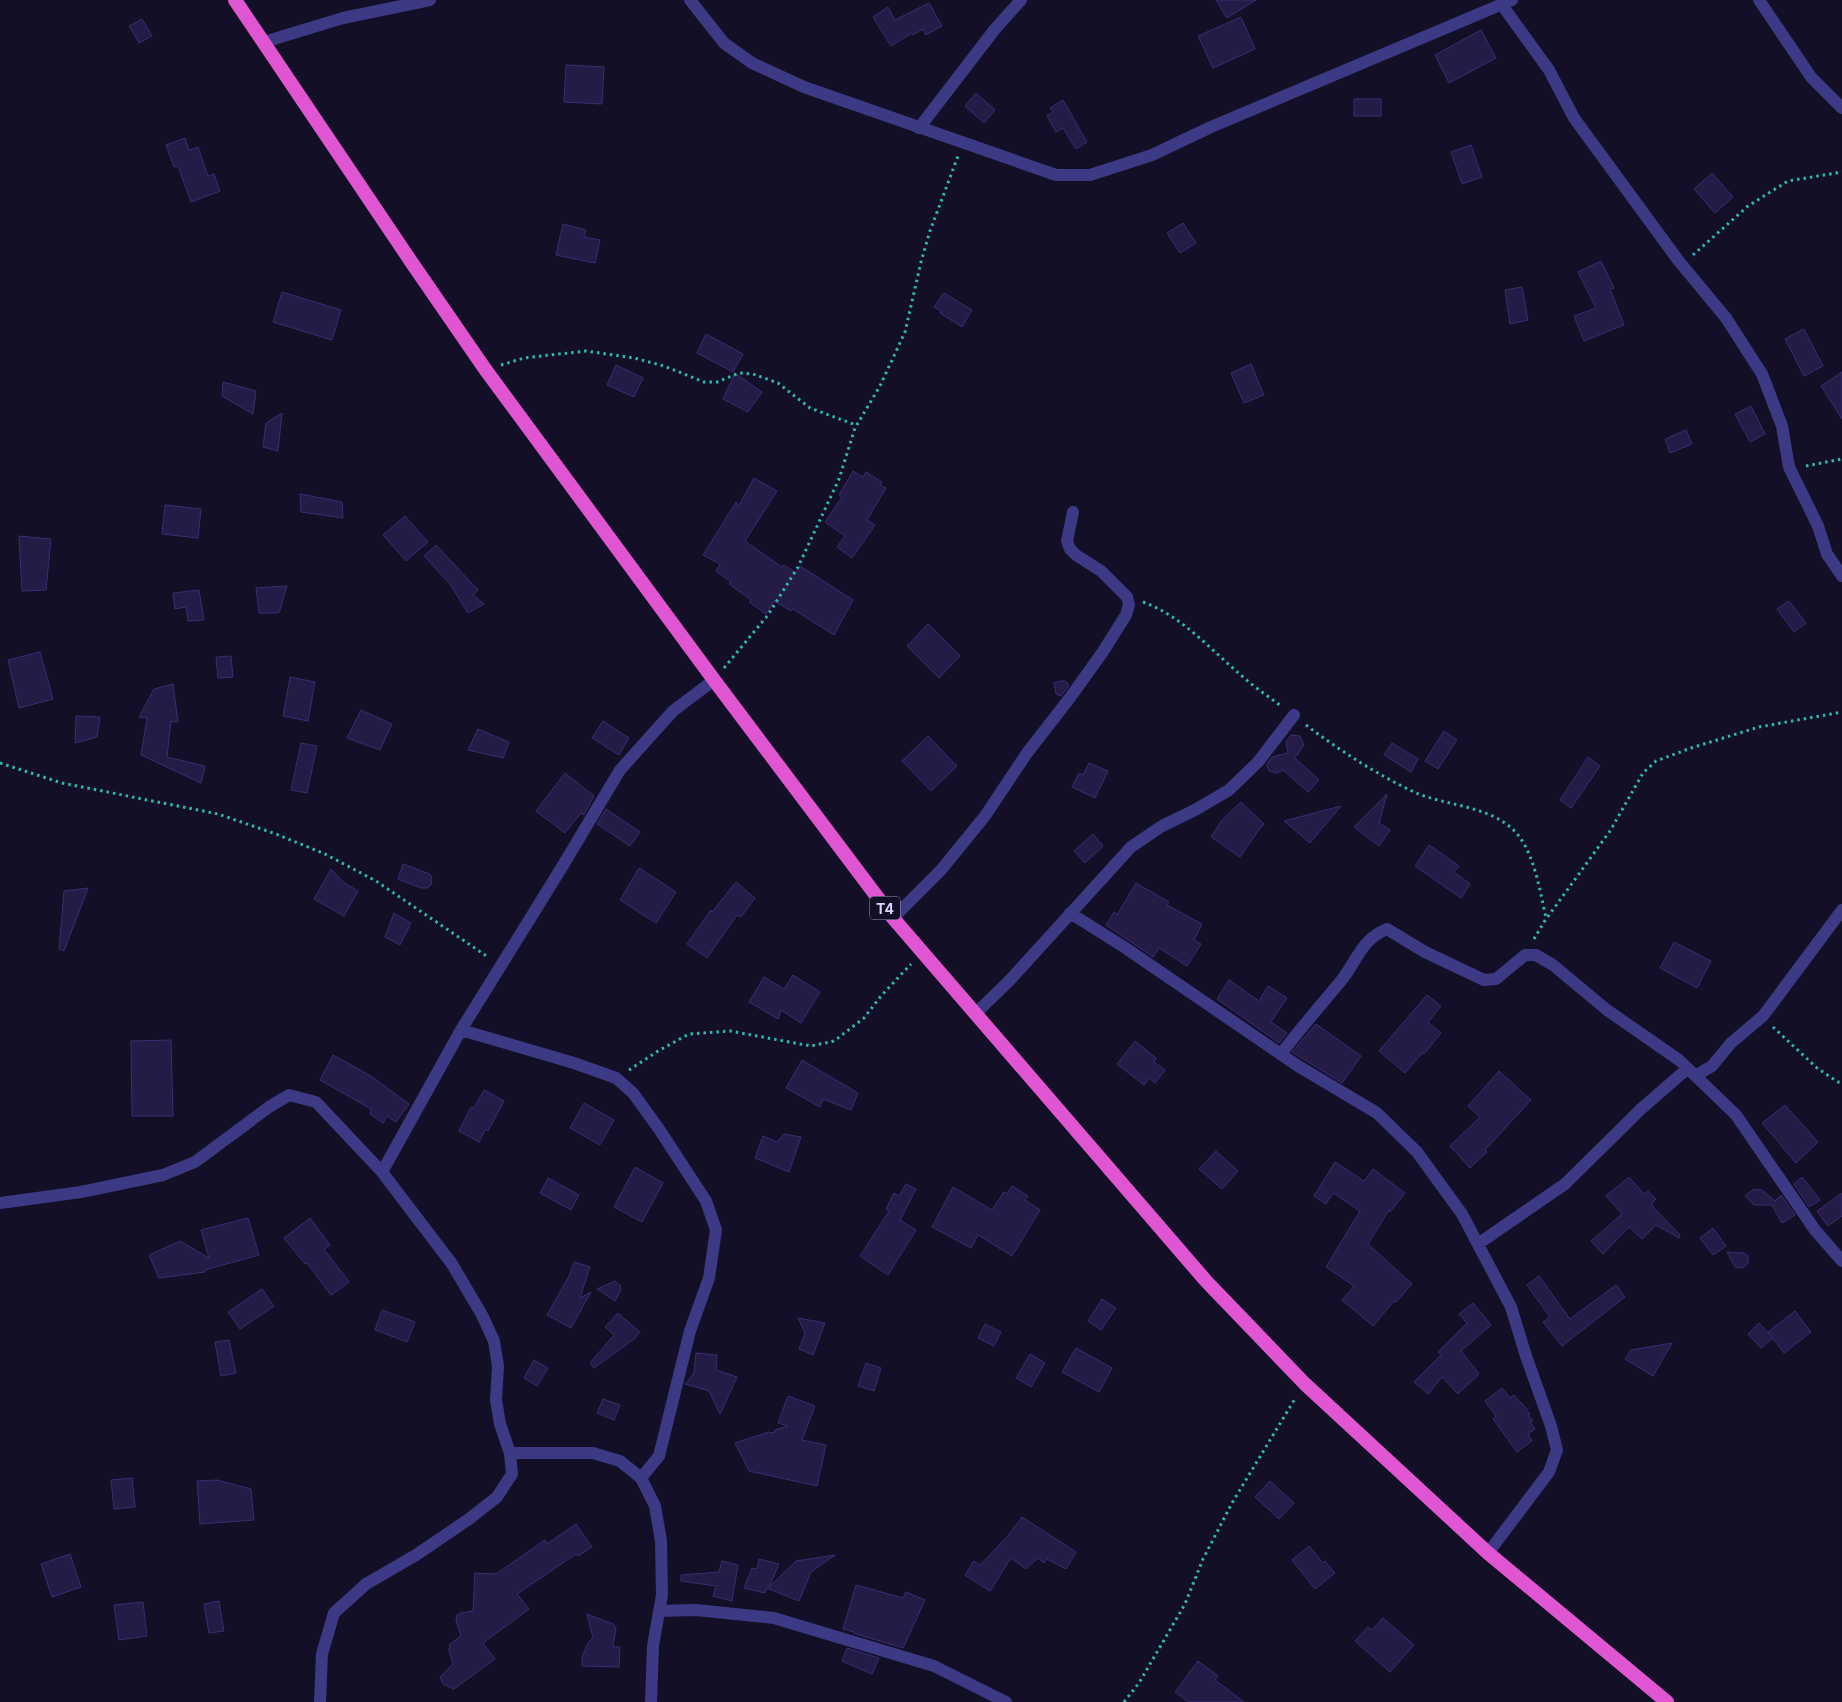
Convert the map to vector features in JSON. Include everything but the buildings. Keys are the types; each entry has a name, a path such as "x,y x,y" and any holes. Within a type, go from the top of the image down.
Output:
{"highway":[{"name":"T4","path":"235,0 485,369 714,680 893,918 1206,1281 1305,1384 1488,1553 1667,1702"}],"street":[{"path":"264,42 342,18 430,0"},
{"path":"690,0 724,43 752,63 804,87 1056,175 1090,175 1152,156 1211,126 1507,2 1549,70 1574,118 1682,265 1726,318 1762,374 1782,426 1789,467 1818,526 1828,554 1842,576"},
{"path":"919,128 995,29 1022,0"},
{"path":"1759,0 1811,77 1842,108"},
{"path":"893,918 941,870 985,816 1028,752 1102,653 1126,615 1129,605 1127,597 1101,571 1070,549 1067,540 1073,512"},
{"path":"382,1172 461,1030 620,770 673,711 714,680"},
{"path":"976,1013 1010,980 1131,847 1162,826 1229,790 1258,762 1294,715"},
{"path":"1478,1244 1565,1184 1641,1109 1691,1072 1712,1066 1731,1043 1763,1016 1842,910"},
{"path":"1070,913 1124,947 1342,1094 1377,1113 1417,1152 1462,1214 1511,1307 1551,1426 1556,1450 1550,1472 1488,1553"},
{"path":"1281,1054 1298,1031 1342,981 1363,945 1376,933 1386,929 1425,952 1484,980 1496,979 1525,955 1536,955 1553,964 1607,1010 1678,1060 1736,1115 1815,1230 1842,1261"},
{"path":"461,1030 574,1063 616,1078 633,1093 706,1201 716,1230 709,1278 690,1331 659,1456 640,1478"},
{"path":"0,1202 82,1192 163,1175 195,1162 288,1095 316,1102 382,1172 452,1264 482,1315 494,1341 498,1366 496,1400 500,1424 510,1453 512,1474 497,1497 469,1519 416,1555 366,1584 334,1612 322,1654 320,1702"},
{"path":"510,1453 593,1453 620,1461 640,1478 655,1506 661,1541 662,1595 653,1646 651,1702"},
{"path":"659,1611 696,1610 774,1618 934,1666 1006,1702"}],"path":[{"path":"714,680 768,615 798,567 839,479 856,425 880,386 905,332 930,231 963,143"},
{"path":"1682,265 1748,206 1788,181 1842,172"},
{"path":"485,369 524,358 586,351 634,358 664,366 704,382 717,382 739,373 753,374 778,383 810,408 856,425"},
{"path":"1789,467 1814,466 1842,459"},
{"path":"1127,597 1153,606 1179,621 1243,678 1375,770 1415,792 1489,815 1506,825 1520,837 1532,860 1546,918"},
{"path":"1525,955 1546,918 1610,831 1643,774 1656,761 1758,726 1842,712"},
{"path":"0,762 62,782 218,814 276,834 325,854 376,881 502,965"},
{"path":"616,1078 689,1034 730,1030 811,1046 834,1041 864,1018 881,996 922,952"},
{"path":"1763,1016 1817,1068 1838,1082 1842,1082"},
{"path":"1124,1702 1139,1683 1185,1604 1204,1559 1232,1503 1305,1384"}]}
